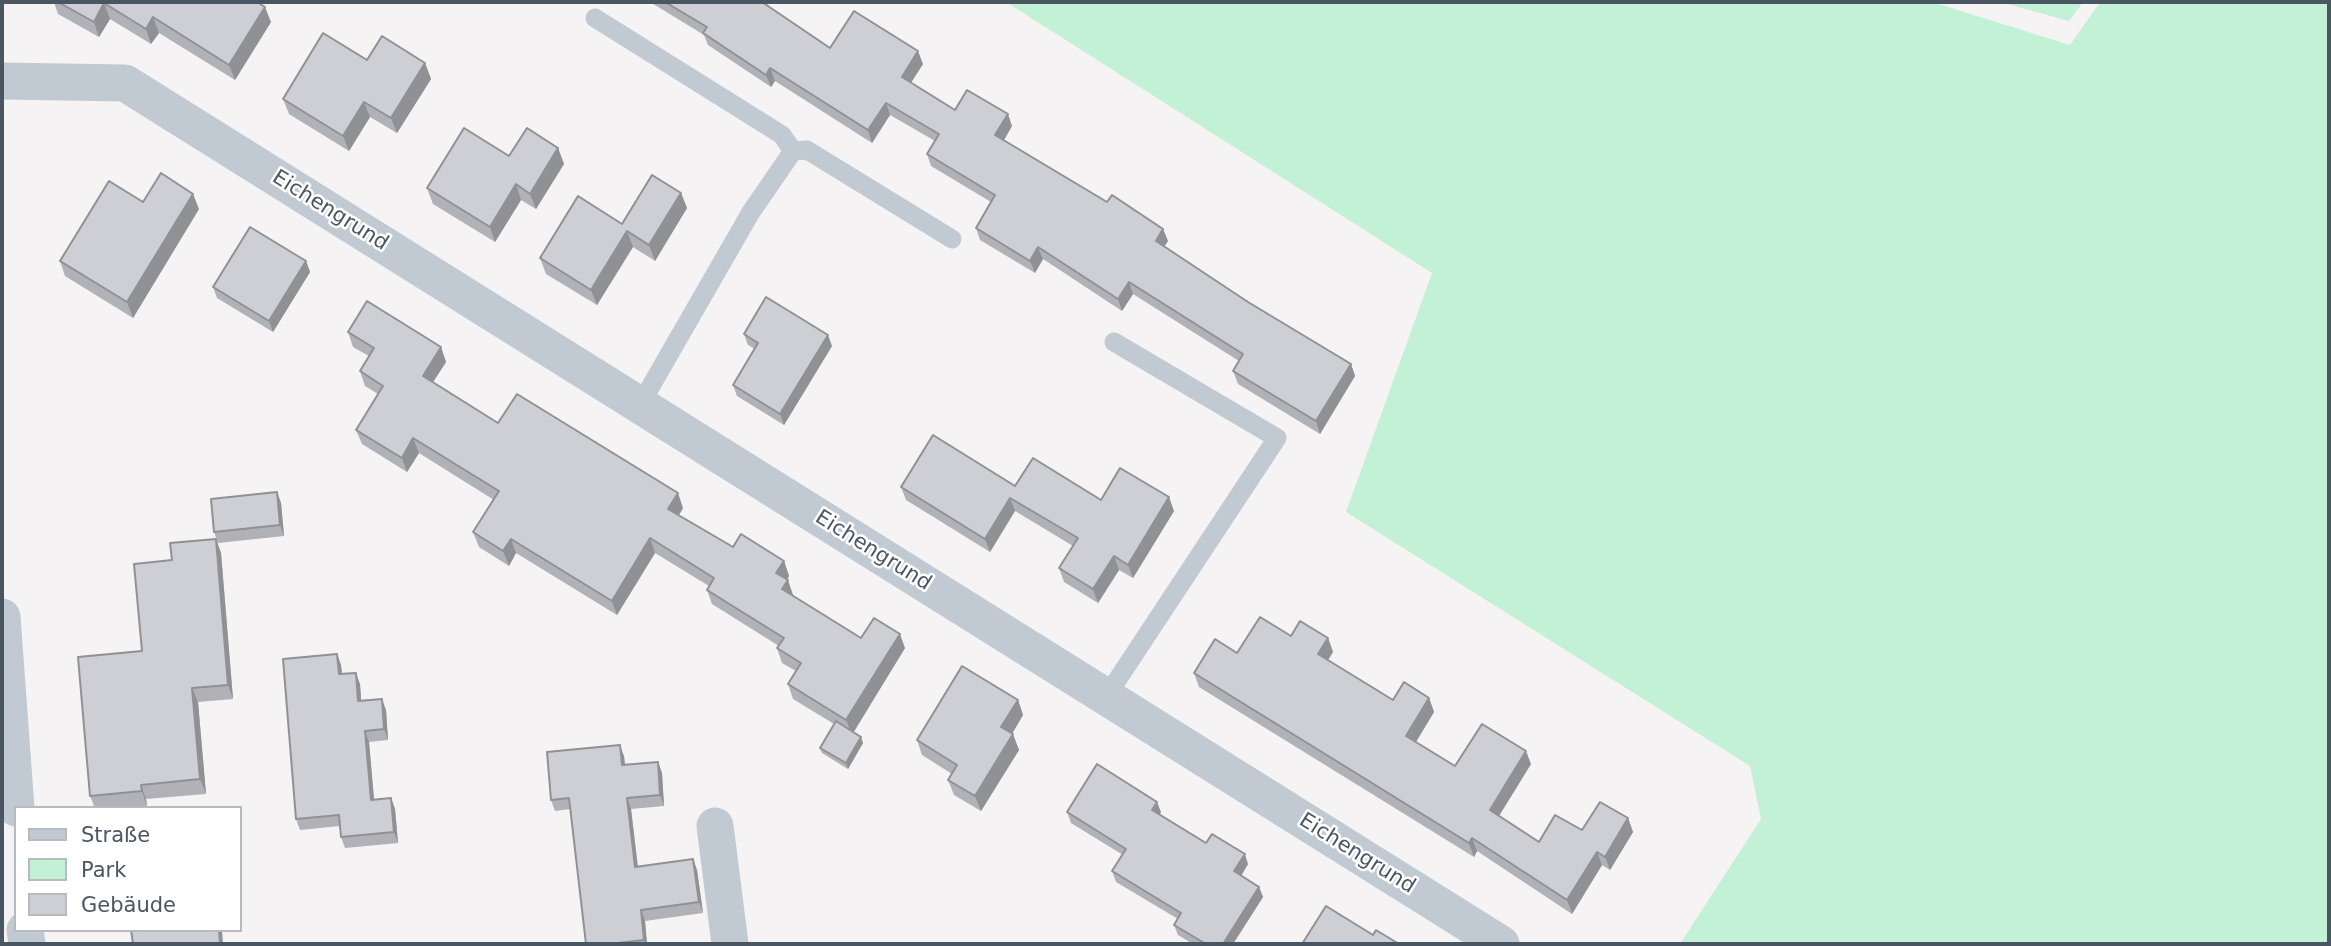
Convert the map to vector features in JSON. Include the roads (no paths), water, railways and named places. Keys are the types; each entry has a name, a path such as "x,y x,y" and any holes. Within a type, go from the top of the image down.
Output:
{"street":[{"name":"Eichengrund","path":"2,81 125,83 1501,944"},
{"path":"2,620 16,806"},
{"path":"715,826 730,944"}],"lane":[{"path":"595,18 782,135 793,151"},
{"path":"793,151 807,150 951,239"},
{"path":"640,405 751,212 793,151"},
{"path":"1106,697 1277,438 1114,342"}]}
